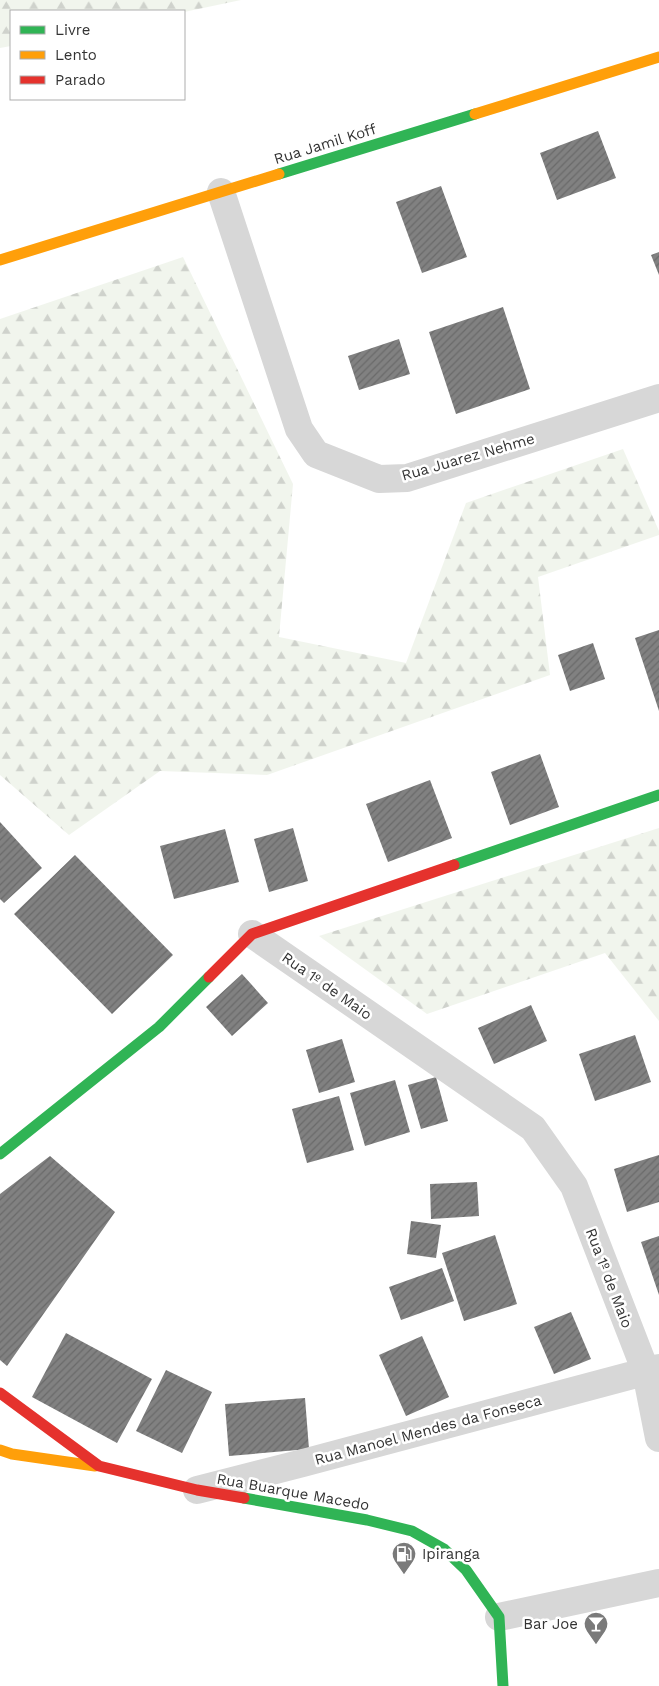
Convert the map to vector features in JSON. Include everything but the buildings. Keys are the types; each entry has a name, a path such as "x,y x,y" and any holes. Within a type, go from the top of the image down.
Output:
{"street":[{"name":"Rua Jamil Koff","path":"0,260 659,57"},
{"name":"Rua Juarez Nehme","path":"221,192 299,429 316,454 379,479 407,478 659,398"},
{"path":"0,1154 159,1027 252,934 659,795"},
{"name":"Rua 1º de Maio","path":"252,934 533,1128 574,1186 652,1370 659,1438"},
{"name":"Rua Manoel Mendes da Fonseca","path":"197,1490 652,1370"},
{"name":"Rua Buarque Macedo","path":"0,1393 99,1466 197,1490 367,1520 412,1531 444,1549 466,1570 499,1617"},
{"path":"0,1450 12,1454 99,1466"},
{"path":"503,1686 499,1617 659,1583"}],"green space":[{"path":"0,0 241,0 185,12 185,10 10,10 10,46 0,48"},
{"path":"183,257 293,484 279,637 406,663 466,503 623,449 659,531 659,535 538,577 550,675 267,775 160,771 69,835 0,775 0,319"},
{"path":"659,828 659,1021 605,953 427,1014 319,936"}],"traffic: fast":[{"path":"279,174 475,114"},
{"path":"454,865 659,795"},
{"path":"0,1154 159,1027 209,977"},
{"path":"244,1498 367,1520 412,1531 444,1549 466,1570 499,1617 503,1686"}],"traffic: slow":[{"path":"475,114 659,57"},
{"path":"0,260 279,174"},
{"path":"0,1450 12,1454 95,1466"}],"traffic: jam":[{"path":"209,977 252,934 454,865"},
{"path":"0,1393 99,1466 197,1490 244,1498"}],"place":[{"name":"Ipiranga","path":"404,1575"},
{"name":"Bar Joe","path":"596,1645"}]}
